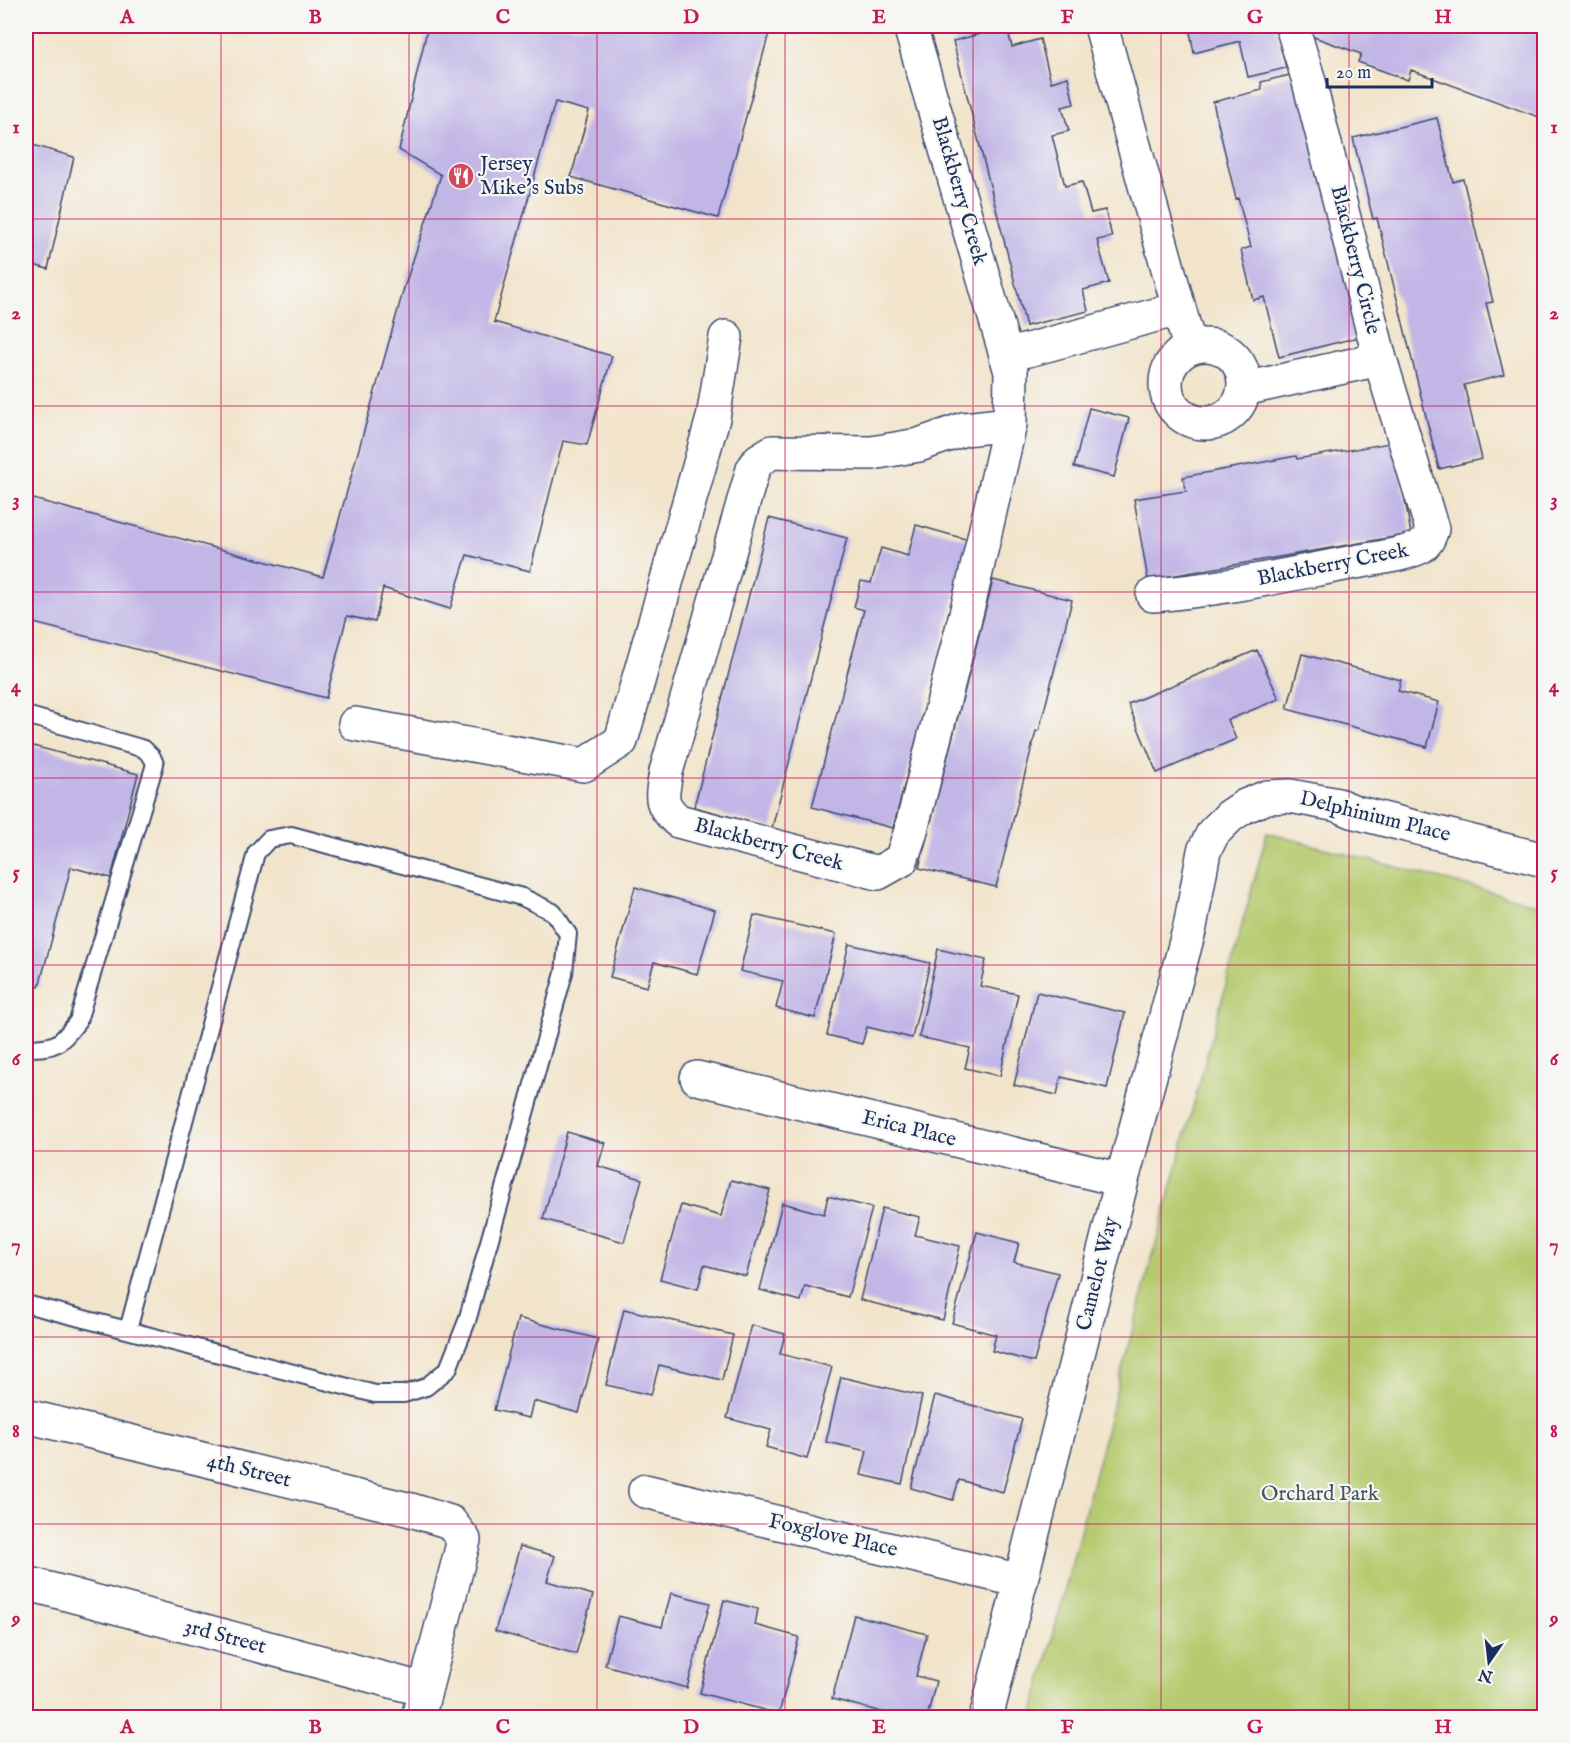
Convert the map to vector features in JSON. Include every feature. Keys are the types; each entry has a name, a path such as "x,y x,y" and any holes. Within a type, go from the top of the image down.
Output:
{"street":[{"name":"Blackberry Creek","path":"910,26 1011,372 1010,424 971,594 913,822 901,860 878,873 678,820 665,809 662,798 666,772 753,469 759,460 772,452 872,453 919,445 964,429 1010,424"},
{"path":"1101,26 1190,348"},
{"name":"Blackberry Circle","path":"1244,388 1380,359 1308,78 1292,26"},
{"path":"1006,356 1179,309"},
{"path":"355,724 584,765 621,741 713,418 726,337"},
{"path":"1203,345 1216,347 1228,353 1238,362 1243,375 1244,388 1234,411 1224,418 1199,423 1177,411 1170,401 1167,376 1175,360 1190,348 1203,345"},
{"name":"Blackberry Creek","path":"1153,595 1226,586 1382,557 1419,548 1428,542 1432,529 1380,359"},
{"name":"Delphinium Place","path":"1214,833 1230,816 1245,806 1267,797 1290,796 1338,806 1545,860"},
{"name":"Camelot Way","path":"986,1718 1122,1180 1190,927 1204,851 1214,833"},
{"name":"Erica Place","path":"697,1078 1122,1180"},
{"name":"4th Street","path":"26,1416 411,1510 450,1522 464,1540 422,1704"},
{"name":"Foxglove Place","path":"645,1491 1021,1581"},
{"name":"3rd Street","path":"26,1584 422,1704"}],"lane":[{"path":"26,715 144,748 155,764 78,1021 64,1039 53,1047 26,1048"},
{"path":"26,1304 375,1394 404,1394 426,1387 448,1369 467,1321 564,973 568,934 553,912 522,897 291,835 269,839 256,853 128,1330"}],"green space":[{"name":"Orchard Park","path":"1267,833 1544,906 1544,1717 1032,1717 1120,1377"}],"building":[{"path":"428,26 771,26 718,218 571,177 589,111 555,102 494,322 612,356 587,445 563,441 530,571 467,555 450,609 383,588 375,622 347,616 326,698 26,621 26,497 323,577 404,288 441,175 399,150"},
{"path":"1189,26 1276,26 1286,68 1248,77 1240,41 1194,53"},
{"path":"1305,26 1544,26 1544,119 1411,70 1408,80 1358,62 1361,54 1303,33"},
{"path":"1007,27 1012,47 1040,39 1051,82 1068,77 1074,104 1062,107 1069,131 1052,135 1065,186 1082,182 1091,213 1105,210 1112,237 1097,240 1109,283 1083,290 1088,311 1026,326 953,41"},
{"path":"1298,73 1363,336 1279,357 1264,297 1253,300 1241,250 1251,247 1238,198 1236,199 1213,102 1262,90 1261,82"},
{"path":"1437,118 1453,182 1463,179 1493,302 1486,303 1504,375 1464,385 1482,459 1439,469 1377,218 1373,219 1353,138"},
{"path":"26,143 74,157 48,269 26,263"},
{"path":"1089,408 1129,418 1114,477 1074,467"},
{"path":"1395,442 1411,534 1148,580 1134,499 1186,491 1183,477 1296,456 1297,459"},
{"path":"769,518 847,538 772,828 694,807"},
{"path":"916,525 969,540 893,828 812,807 864,610 854,607 861,581 871,583 881,548 908,556"},
{"path":"993,580 1072,600 996,887 919,868"},
{"path":"1257,650 1279,699 1228,720 1236,739 1157,773 1128,704"},
{"path":"1302,654 1401,680 1398,691 1439,702 1427,747 1287,709"},
{"path":"26,744 138,774 111,878 71,867 39,987 26,984"},
{"path":"635,887 715,910 697,974 654,962 647,987 610,977"},
{"path":"754,915 836,934 815,1018 776,1008 783,981 740,971"},
{"path":"849,944 930,963 912,1038 867,1027 862,1044 827,1035"},
{"path":"938,949 986,960 980,986 1018,994 1000,1076 965,1068 970,1048 919,1037"},
{"path":"1037,992 1125,1013 1107,1088 1061,1077 1057,1095 1014,1085"},
{"path":"567,1132 605,1143 598,1166 642,1179 624,1242 543,1219"},
{"path":"731,1180 770,1190 746,1276 704,1265 698,1289 660,1279 681,1205 721,1216"},
{"path":"828,1196 872,1208 848,1297 805,1286 801,1301 760,1290 782,1203 824,1214"},
{"path":"882,1208 920,1217 915,1235 960,1246 943,1320 860,1300"},
{"path":"977,1232 1019,1243 1014,1262 1058,1273 1034,1362 992,1351 996,1335 952,1323"},
{"path":"624,1309 733,1335 722,1380 659,1365 651,1395 606,1385"},
{"path":"518,1318 598,1339 579,1413 533,1401 529,1418 494,1410"},
{"path":"751,1325 785,1334 780,1354 832,1367 807,1459 766,1447 771,1430 727,1418"},
{"path":"841,1377 922,1396 902,1484 861,1475 867,1451 826,1442"},
{"path":"935,1395 1022,1419 1003,1492 959,1480 953,1500 911,1488"},
{"path":"520,1546 555,1556 547,1581 593,1595 576,1654 495,1631"},
{"path":"671,1593 710,1603 687,1688 605,1665 618,1616 662,1627"},
{"path":"724,1600 758,1609 755,1625 799,1637 779,1714 700,1693"},
{"path":"854,1615 927,1634 916,1676 936,1681 927,1718 905,1718 832,1699"},
{"path":"832,1711 853,1717 853,1718 831,1718"}],"place":[{"name":"Jersey Mike's Subs","path":"461,176"}]}
